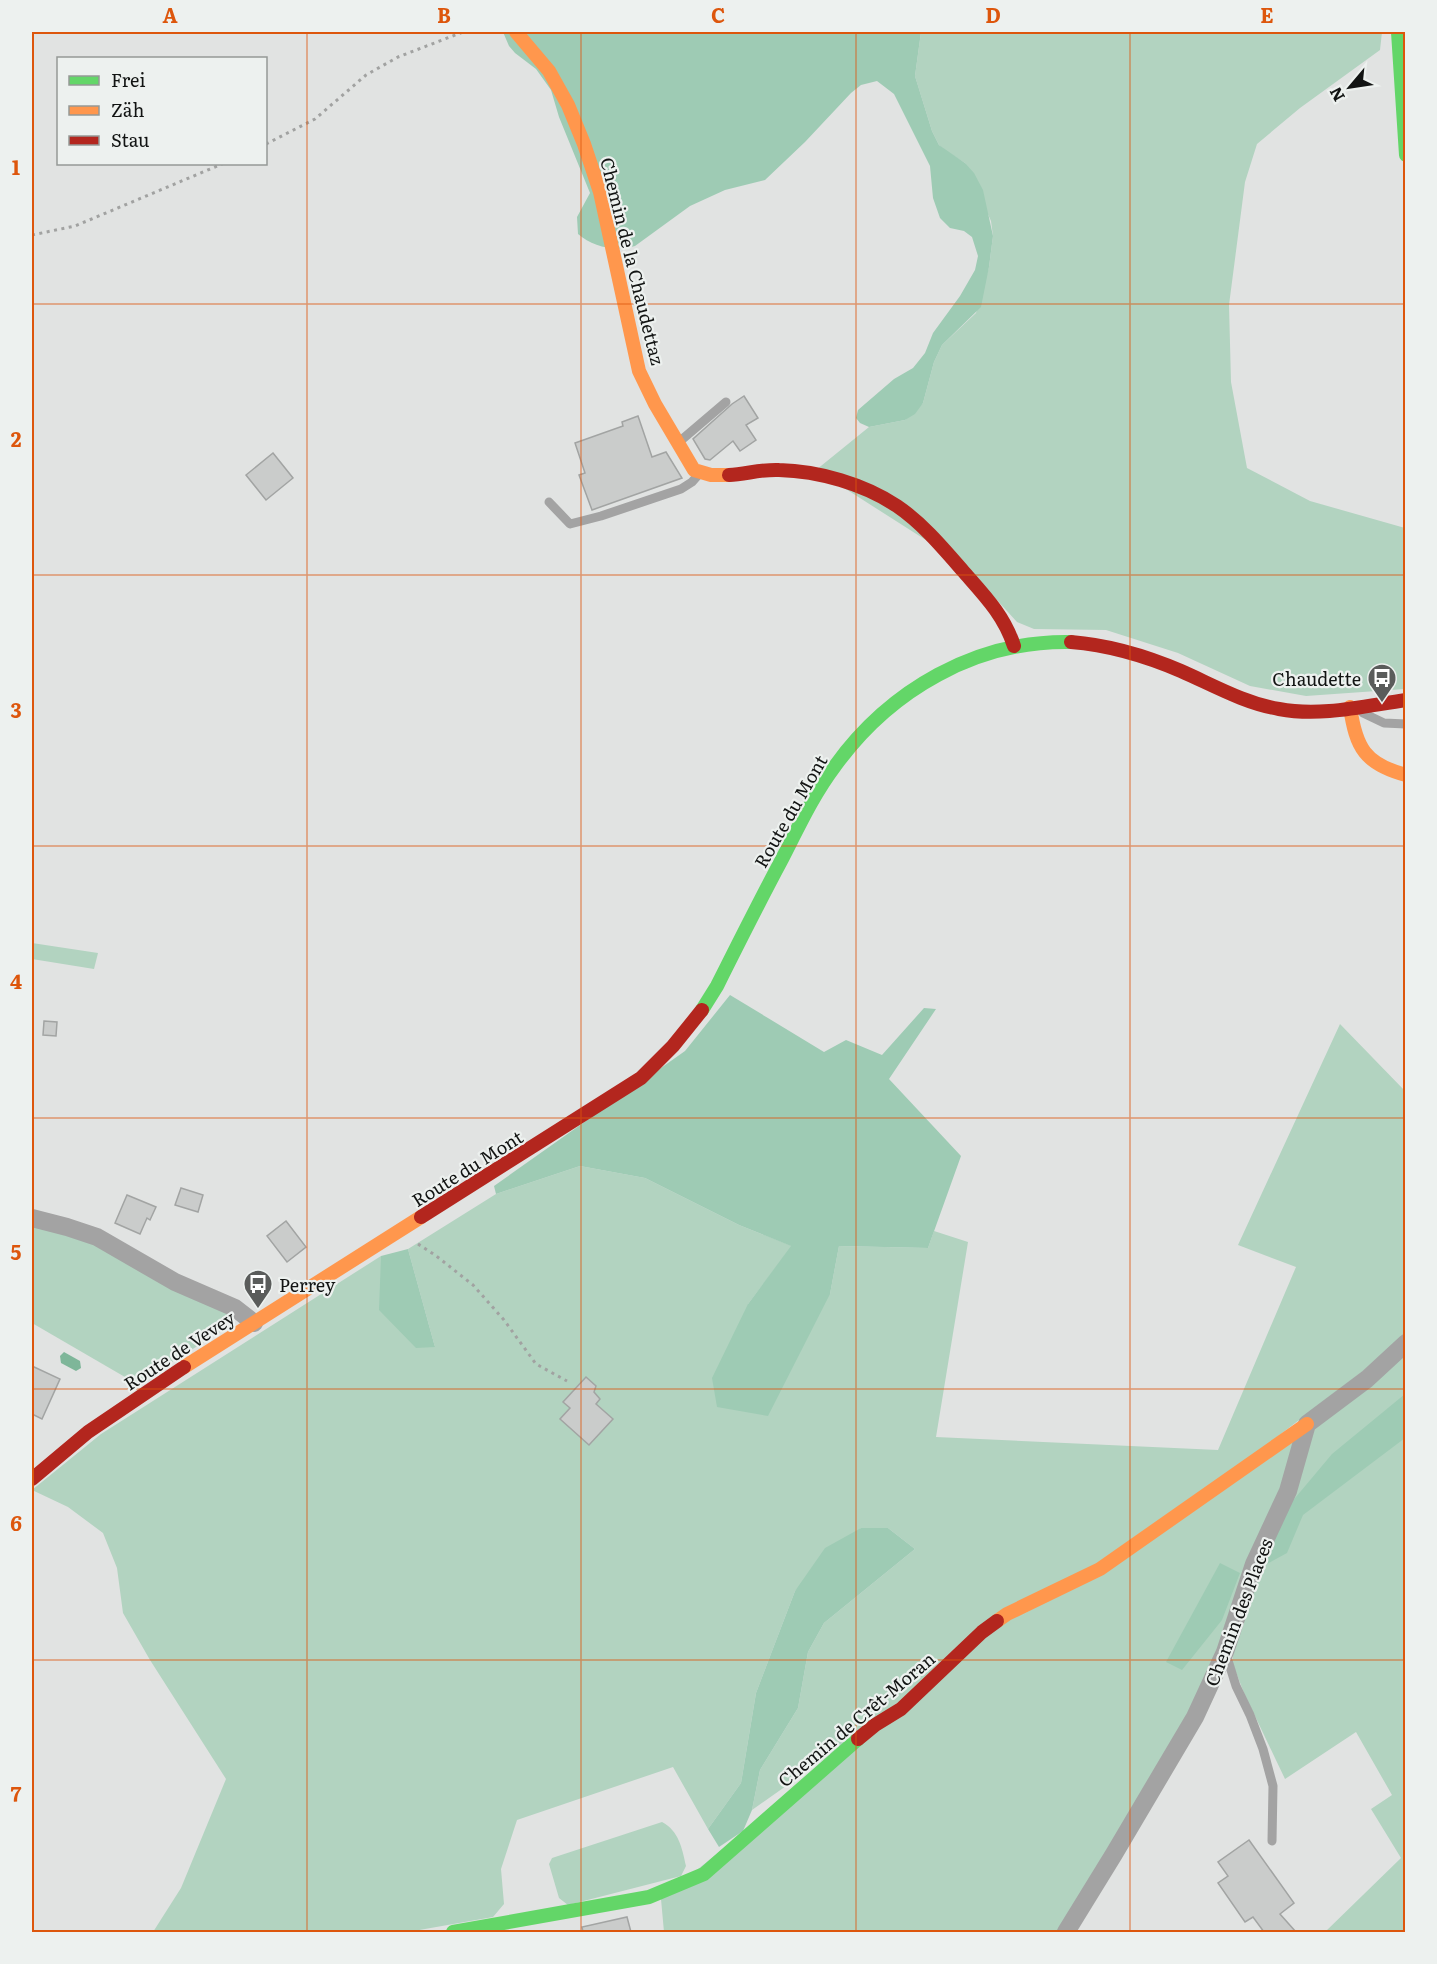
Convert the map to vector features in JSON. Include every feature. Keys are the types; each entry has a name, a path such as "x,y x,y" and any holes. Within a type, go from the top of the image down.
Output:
{"street":[{"name":"Chemin de la Chaudettaz","path":"516,32 549,71 568,105 600,192 639,371 677,444 699,474"},
{"path":"1398,32 1406,154"},
{"path":"699,474 708,476 781,470 845,483 886,500 910,516 987,598 1004,619 1014,646"},
{"name":"Route du Mont","path":"414,1222 620,1092 654,1066 692,1025 710,997 818,790 847,749 887,709 931,678 967,660 1014,646 1064,642 1104,646 1166,665 1236,696 1263,705 1304,712 1406,700"},
{"path":"1350,707 1356,740 1361,750 1367,757 1384,768 1406,775"},
{"path":"32,1218 97,1237 175,1282 235,1308 254,1323"},
{"name":"Route de Vevey","path":"32,1479 87,1432 148,1390 414,1222"},
{"path":"1307,1424 1366,1379 1406,1343"},
{"name":"Chemin des Places","path":"1066,1932 1196,1717 1226,1652 1254,1564 1288,1491 1307,1424"},
{"name":"Chemin de Crêt-Moran","path":"453,1932 649,1897 704,1874 876,1725 901,1709 982,1632 1007,1614 1100,1569 1307,1424"}],"lane":[{"path":"677,444 726,402"},
{"path":"549,502 570,524 681,489 699,474"},
{"path":"1350,707 1384,723 1406,724"},
{"path":"1226,1652 1236,1686 1263,1749 1273,1786 1272,1841"}],"path":[{"path":"267,143 315,119 366,75 398,57 463,32"},
{"path":"32,235 75,226 220,165"},
{"path":"398,1233 435,1255 473,1285 504,1320 536,1364 567,1382"}],"shaded area":[{"path":"503,32 921,32 915,76 932,131 939,145 965,163 974,173 983,190 993,236 981,307 942,345 934,362 923,403 915,414 905,420 869,427 860,423 856,418 858,410 894,379 913,368 925,353 933,333 960,296 975,270 978,256 972,237 964,231 950,228 940,218 933,198 930,166 894,94 877,81 861,85 765,180 725,190 690,206 635,246 605,247 578,234 577,217 590,193 559,117 551,90 536,69 509,46"},
{"path":"921,32 1382,32 1380,50 1300,108 1257,144 1245,182 1229,305 1231,382 1247,468 1310,501 1405,528 1405,689 1306,696 1250,686 1178,653 1106,630 1034,629 1017,622 965,565 816,470 869,427 905,420 923,403 934,362 942,345 976,313 989,267 993,236 991,221 965,163 939,145 932,131 915,76"},
{"path":"32,943 98,953 94,969 32,959"},
{"path":"730,995 824,1052 846,1040 882,1055 924,1008 936,1009 889,1079 961,1156 928,1248 839,1246 830,1294 768,1416 717,1407 712,1378 748,1304 791,1246 739,1225 645,1178 580,1166 496,1194 494,1186 685,1051"},
{"path":"1340,1024 1405,1091 1405,1333 1362,1372 1265,1446 883,1713 820,1762 752,1810 760,1770 798,1708 808,1652 824,1623 915,1549 888,1528 861,1528 795,1591 756,1693 741,1783 708,1829 673,1767 517,1820 501,1869 504,1904 493,1917 408,1932 153,1932 181,1888 226,1779 150,1660 123,1613 117,1568 103,1533 68,1507 32,1490 101,1434 381,1256 435,1347 408,1249 496,1194 580,1166 645,1178 739,1225 792,1246 748,1304 830,1294 839,1246 928,1248 934,1231 968,1242 936,1437 1218,1450 1296,1267 1238,1245"},
{"path":"32,1223 83,1236 234,1317 231,1325 137,1384 32,1323"},
{"path":"408,1249 435,1347 416,1348 379,1310 381,1256"},
{"path":"1405,1344 1405,1932 1325,1932 1401,1858 1371,1809 1392,1795 1356,1732 1285,1779 1244,1693 1232,1662 1236,1639 1312,1429"},
{"path":"64,1352 80,1361 81,1368 76,1371 61,1363 60,1356"},
{"path":"1405,1394 1405,1438 1303,1515 1287,1553 1256,1570 1285,1510 1332,1454"},
{"path":"1296,1438 1284,1492 1218,1657 1185,1727 1062,1932 664,1932 661,1899 973,1647"},
{"path":"861,1528 888,1528 915,1549 824,1623 808,1652 798,1708 760,1770 752,1810 743,1831 719,1847 708,1829 741,1783 756,1693 795,1591 825,1548"},
{"path":"1220,1563 1240,1573 1222,1620 1182,1670 1166,1662"},
{"path":"662,1822 676,1835 681,1847 686,1866 681,1876 568,1905 559,1898 549,1864 552,1858"}],"building":[{"path":"744,396 758,418 746,425 756,440 740,451 733,441 710,460 705,459 693,439"},
{"path":"638,416 652,457 666,452 682,478 592,510 579,475 585,473 575,443 623,426 622,422"},
{"path":"273,453 293,478 266,500 246,475"},
{"path":"44,1021 57,1022 56,1036 43,1035"},
{"path":"181,1188 203,1195 198,1212 175,1205"},
{"path":"127,1195 156,1207 150,1220 147,1218 140,1234 115,1223"},
{"path":"286,1221 306,1247 287,1262 267,1236"},
{"path":"32,1366 60,1379 42,1419 32,1414"},
{"path":"586,1377 596,1386 594,1392 600,1399 596,1404 613,1419 589,1445 560,1419 570,1408 563,1402"},
{"path":"1249,1840 1294,1903 1280,1914 1296,1932 1264,1932 1253,1917 1245,1922 1218,1883 1228,1876 1218,1862"},
{"path":"627,1917 631,1932 583,1932 582,1927"}],"traffic: fast":[{"path":"1398,32 1406,155"},
{"path":"702,1010 717,986 813,800 835,766 882,714 909,693 969,660 1002,650 1036,644 1071,642"},
{"path":"453,1932 649,1897 704,1874 858,1739"}],"traffic: slow":[{"path":"516,32 549,71 568,105 584,144 600,192 639,371 655,404 694,470 711,475 729,475"},
{"path":"1350,707 1352,721 1365,752 1381,765 1406,775"},
{"path":"184,1367 421,1217"},
{"path":"997,1621 1100,1569 1307,1424"}],"traffic: jam":[{"path":"729,475 773,470 810,473 856,485 884,498 915,520 932,536 978,588 1005,625 1014,646"},
{"path":"1071,642 1141,656 1241,698 1279,709 1327,711 1406,700"},
{"path":"421,1217 641,1078 673,1046 702,1010"},
{"path":"32,1479 88,1432 184,1367"},
{"path":"858,1739 901,1709 982,1632 997,1621"}],"place":[{"name":"Chaudette","path":"1382,704"},
{"name":"Perrey","path":"258,1310"}]}
